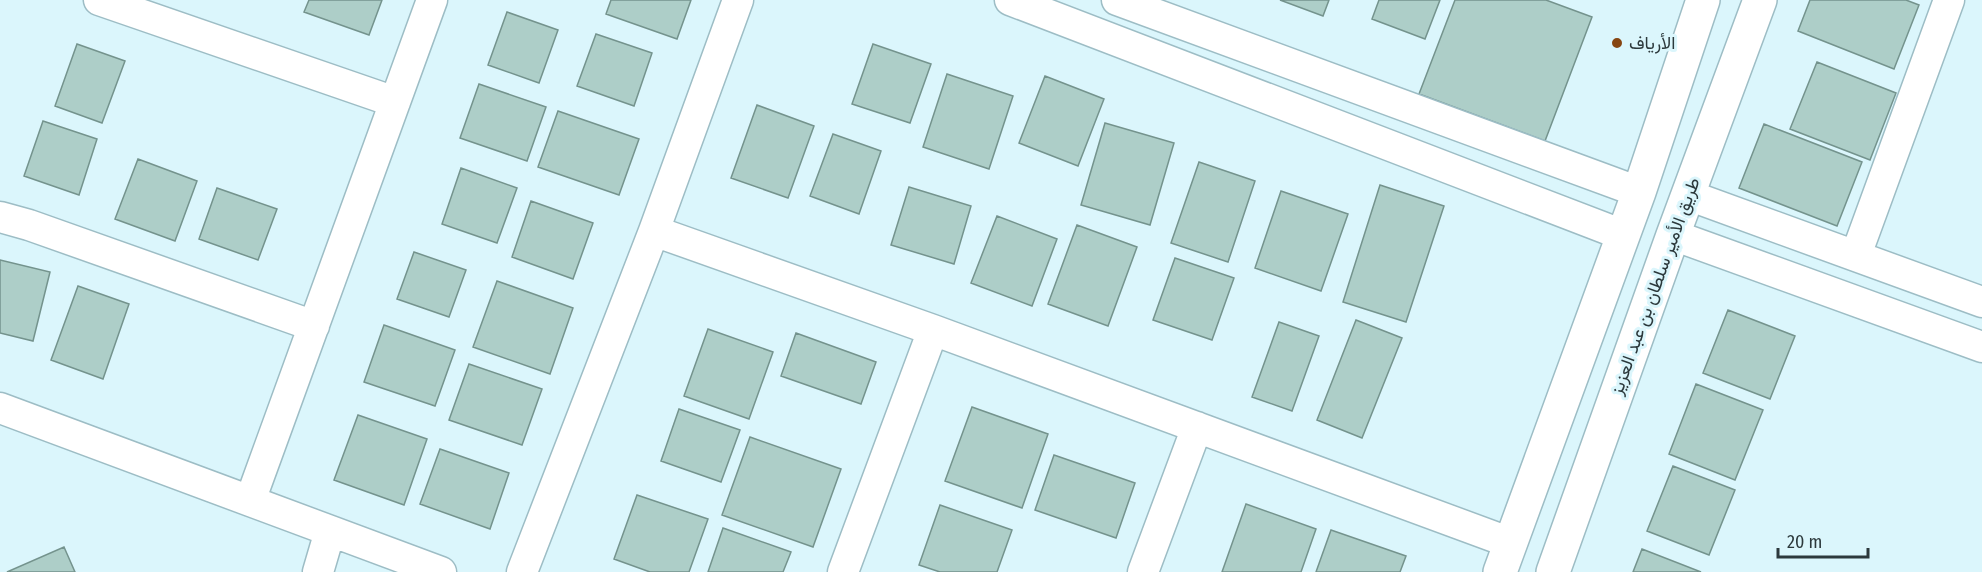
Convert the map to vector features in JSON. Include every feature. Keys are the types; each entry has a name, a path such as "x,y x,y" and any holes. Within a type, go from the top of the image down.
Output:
{"main road":[{"path":"1505,557 1639,192 1703,0"},
{"name":"طريق الأمير سلطان بن عبد العزيز","path":"1554,572 1673,235 1760,0"}],"street":[{"path":"99,0 395,102"},
{"path":"250,501 432,0"},
{"path":"522,572 654,231 738,0"},
{"path":"1010,0 1623,235"},
{"path":"1117,0 1639,192"},
{"path":"1856,255 1949,0"},
{"path":"1688,195 1982,302"},
{"path":"0,217 29,225 314,326"},
{"path":"654,231 1197,427 1505,557"},
{"path":"1673,235 1982,347"},
{"path":"843,572 933,330"},
{"path":"0,408 441,572"},
{"path":"1143,572 1197,427"},
{"path":"318,572 330,531"}],"building":[{"path":"309,0 382,0 369,35 304,12"},
{"path":"611,0 691,0 677,39 606,14"},
{"path":"1280,0 1329,0 1323,16"},
{"path":"1379,0 1440,0 1425,39 1372,19"},
{"path":"1455,0 1546,0 1592,17 1545,141 1419,94"},
{"path":"1810,0 1906,0 1919,5 1894,69 1798,31"},
{"path":"507,12 558,30 539,83 488,65"},
{"path":"596,34 652,53 634,106 577,86"},
{"path":"77,44 125,61 102,123 55,106"},
{"path":"873,44 931,64 910,123 852,104"},
{"path":"1817,62 1896,93 1870,160 1790,129"},
{"path":"947,74 1013,96 989,169 923,147"},
{"path":"1045,76 1104,99 1078,166 1019,143"},
{"path":"479,84 546,107 527,161 460,138"},
{"path":"757,105 814,126 788,198 731,178"},
{"path":"558,111 639,139 619,195 538,167"},
{"path":"43,121 97,139 79,195 24,176"},
{"path":"1105,123 1174,143 1150,225 1081,205"},
{"path":"1764,124 1862,162 1837,226 1739,188"},
{"path":"833,134 881,151 859,214 810,196"},
{"path":"138,159 197,181 175,241 115,219"},
{"path":"1199,162 1255,181 1228,262 1171,243"},
{"path":"461,168 517,188 497,243 442,224"},
{"path":"1380,185 1444,206 1406,322 1343,302"},
{"path":"909,187 971,206 954,264 891,245"},
{"path":"217,188 277,209 258,260 199,239"},
{"path":"1281,191 1348,214 1321,291 1255,268"},
{"path":"531,201 593,223 573,279 512,257"},
{"path":"997,216 1057,239 1032,306 971,283"},
{"path":"1077,225 1137,247 1108,326 1048,304"},
{"path":"414,252 466,270 449,317 397,299"},
{"path":"1175,258 1234,278 1212,340 1153,320"},
{"path":"0,260 50,272 33,341 0,333"},
{"path":"497,281 573,308 550,374 473,347"},
{"path":"78,286 129,304 103,379 51,360"},
{"path":"1728,310 1795,336 1770,399 1703,373"},
{"path":"1356,320 1402,338 1362,438 1317,420"},
{"path":"1279,322 1319,336 1292,411 1252,397"},
{"path":"384,325 455,350 435,406 364,382"},
{"path":"708,329 773,352 749,419 684,396"},
{"path":"796,333 876,362 861,404 781,376"},
{"path":"469,364 542,389 522,445 449,420"},
{"path":"1696,384 1763,410 1735,480 1669,454"},
{"path":"972,407 1048,434 1022,508 945,481"},
{"path":"679,409 740,430 721,482 661,461"},
{"path":"358,415 427,439 404,505 334,480"},
{"path":"750,437 841,469 813,547 722,515"},
{"path":"440,449 509,473 490,529 420,504"},
{"path":"1054,455 1135,483 1116,538 1035,510"},
{"path":"1673,466 1735,490 1709,555 1647,531"},
{"path":"637,495 708,519 689,572 650,572 614,559"},
{"path":"1246,504 1316,529 1301,572 1222,572"},
{"path":"940,505 1012,530 997,572 940,572 919,565"},
{"path":"723,528 791,552 783,572 708,572"},
{"path":"1331,530 1406,556 1400,572 1316,572"},
{"path":"64,547 75,572 7,572"},
{"path":"1642,549 1701,572 1633,572"}],"place":[{"name":"الأرياف","path":"1617,43"}]}
